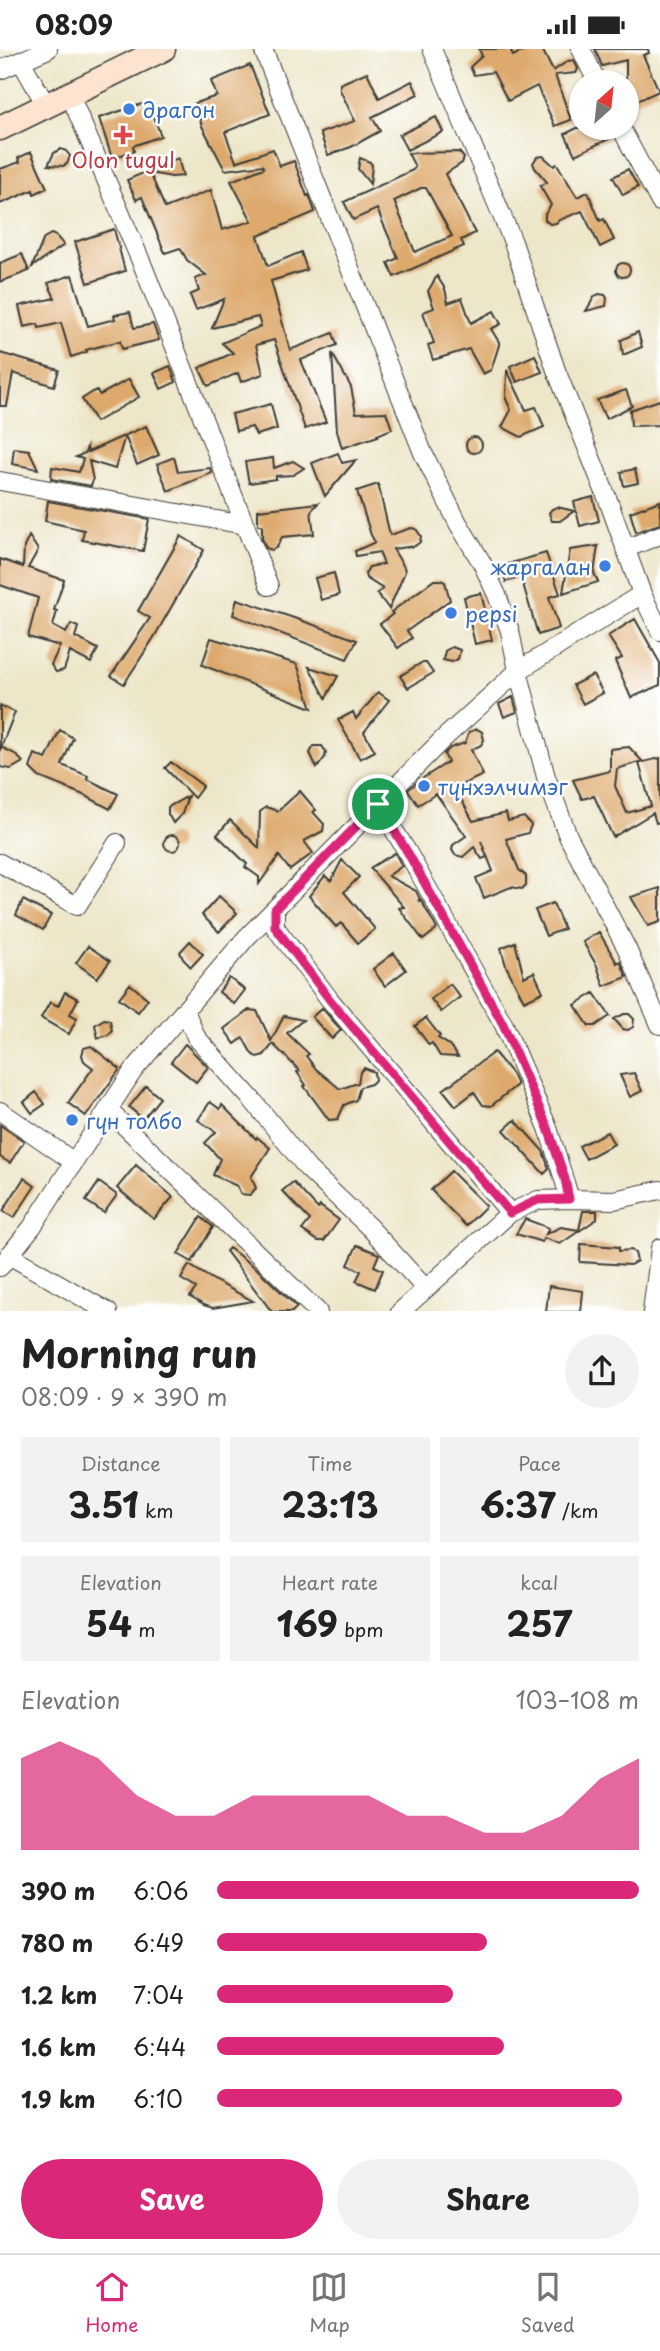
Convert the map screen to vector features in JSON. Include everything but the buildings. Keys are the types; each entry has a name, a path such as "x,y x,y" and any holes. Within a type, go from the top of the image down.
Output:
{"main road":[{"path":"0,128 163,49"}],"street":[{"path":"0,70 48,49"},
{"path":"262,49 423,453 497,596 510,631 546,777 568,836 627,949 660,1025"},
{"path":"432,49 513,242 556,370 642,594 660,631"},
{"path":"581,49 591,70"},
{"path":"21,61 46,105"},
{"path":"69,93 143,265 269,586"},
{"path":"627,140 660,202"},
{"path":"0,481 245,525"},
{"path":"625,549 660,535"},
{"path":"108,1311 5,1261 32,1227 133,1071 246,938 443,739 518,671 642,594"},
{"path":"378,804 503,1024 548,1128 569,1199"},
{"path":"0,863 77,906 117,843"},
{"path":"275,909 275,927 330,1000 510,1213"},
{"path":"185,1010 196,1037 254,1102 307,1168 370,1228 425,1288"},
{"path":"108,1110 318,1311"},
{"path":"0,1111 74,1162"},
{"path":"400,1311 510,1213 538,1200 614,1200 660,1190"},
{"path":"652,1311 660,1248"}],"place":[{"name":"драгон","path":"129,109"},
{"name":"Olon tugul","path":"123,135"},
{"name":"жаргалан","path":"605,566"},
{"name":"pepsi","path":"451,613"},
{"name":"түнхэлчимэг","path":"424,786"},
{"name":"гүн толбо","path":"72,1120"}],"route":[{"path":"378,804 503,1024 548,1128 569,1199 538,1200 510,1213 330,1000 275,927 275,909 378,804"}]}
